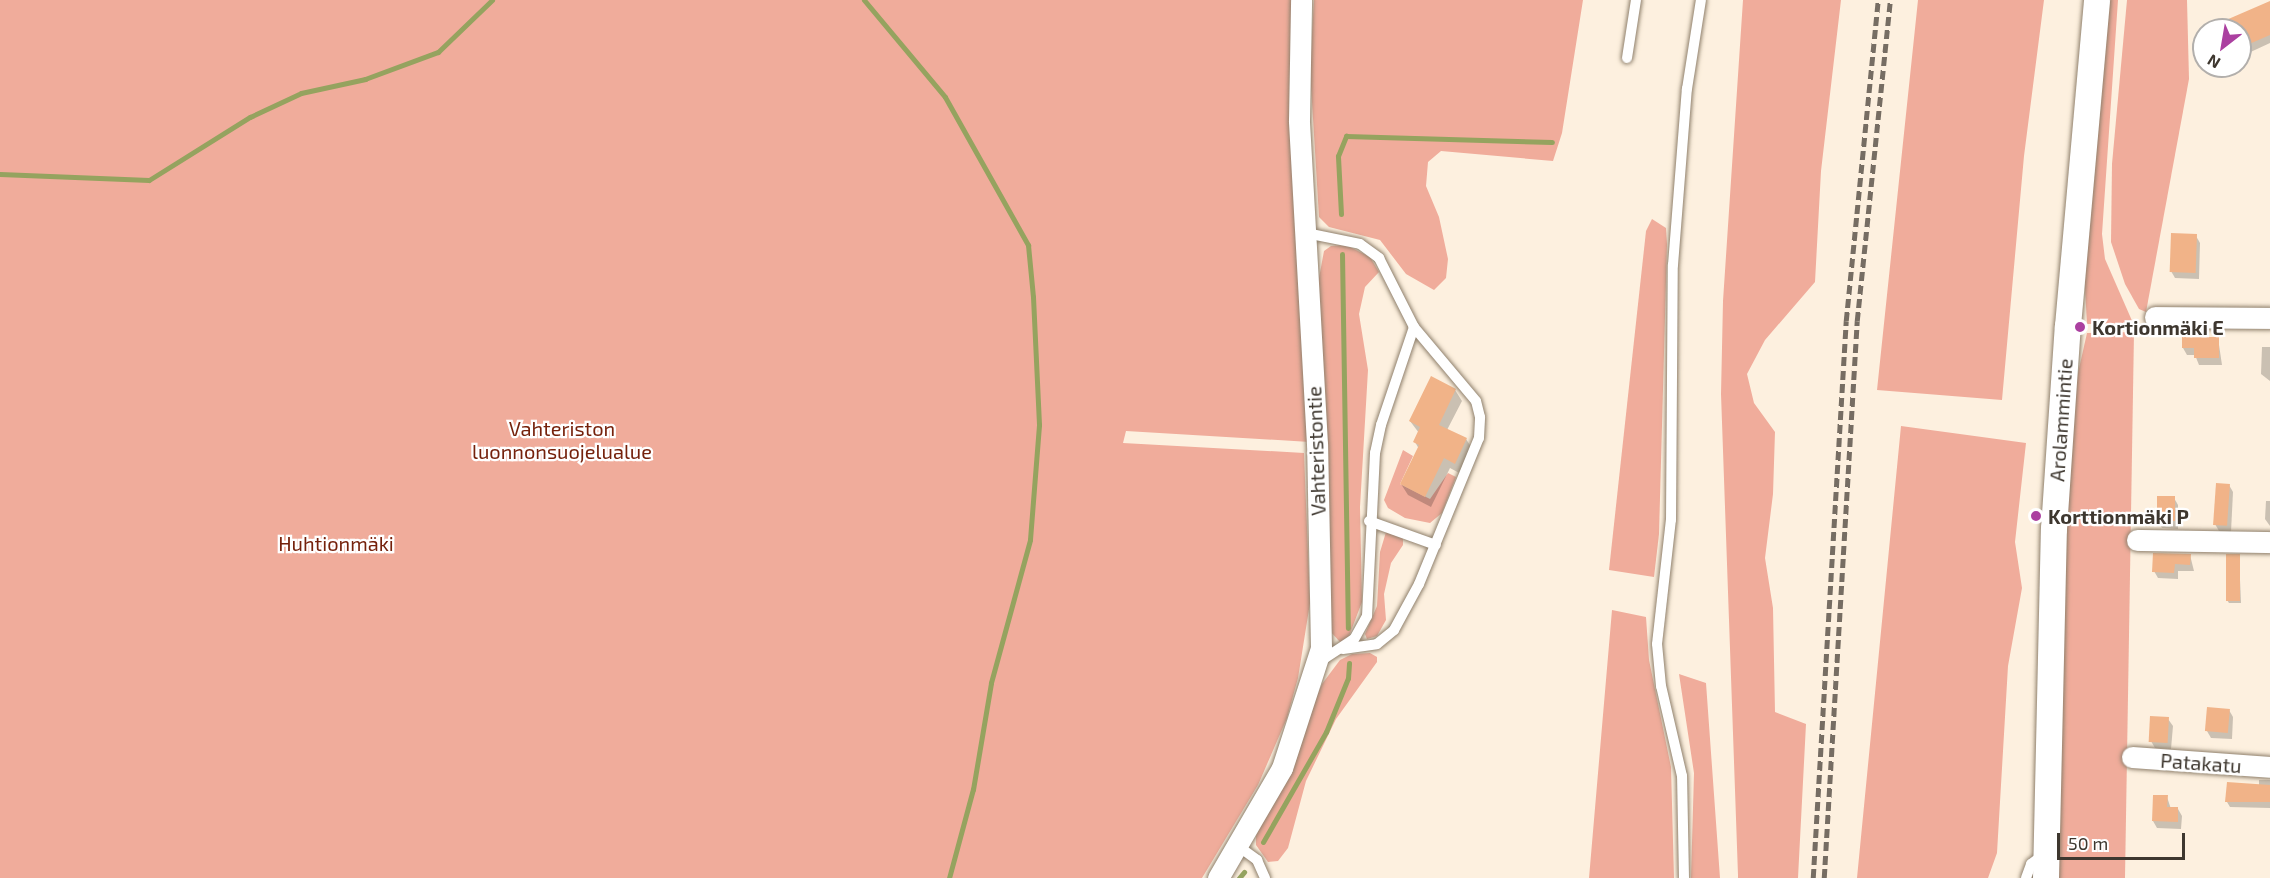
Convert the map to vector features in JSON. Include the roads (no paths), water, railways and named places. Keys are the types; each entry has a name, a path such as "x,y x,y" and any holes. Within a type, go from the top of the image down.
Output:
{"street":[{"name":"Vahteristontie","path":"1218,878 1239,846 1282,768 1319,662 1322,592 1299,120 1301,0"},
{"name":"Arolammintie","path":"2046,865 2054,529 2069,303 2097,0"},
{"path":"2155,317 2270,318"},
{"path":"2137,540 2270,542"},
{"name":"Patakatu","path":"2132,757 2270,767"}],"lane":[{"path":"1627,58 1636,0"},
{"path":"1684,878 1682,776 1661,686 1657,645 1671,520 1673,265 1687,89 1701,0"},
{"path":"1306,233 1351,241 1379,258 1414,327 1470,391 1480,417 1476,448 1413,597 1387,639 1371,646 1343,649"},
{"path":"1319,662 1343,649 1358,634 1369,606 1369,521 1381,425 1414,327"},
{"path":"1369,521 1436,545"},
{"path":"1239,846 1257,860 1265,878"},
{"path":"2026,878 2031,864 2046,865"}],"waterway":[{"path":"0,174 149,180 250,117 301,93 365,79 438,52 492,0"},
{"path":"864,0 945,97 1028,245 1033,297 1039,425 1030,540 991,683 973,789 949,878"},
{"path":"1341,214 1338,156 1346,136 1552,142"},
{"path":"1342,254 1348,628"},
{"path":"1263,842 1326,732 1348,678 1349,663"},
{"path":"1239,878 1244,872"}],"railway":[{"path":"1813,878 1846,321 1878,0"},
{"path":"1824,878 1857,321 1890,0"}],"place":[{"name":"Kortionmäki E","path":"2080,327"},
{"name":"Korttionmäki P","path":"2036,516"}],"park label":[{"name":"Vahteriston luonnonsuojelualue","path":"562,440"},
{"name":"Huhtionmäki","path":"336,543"}]}
